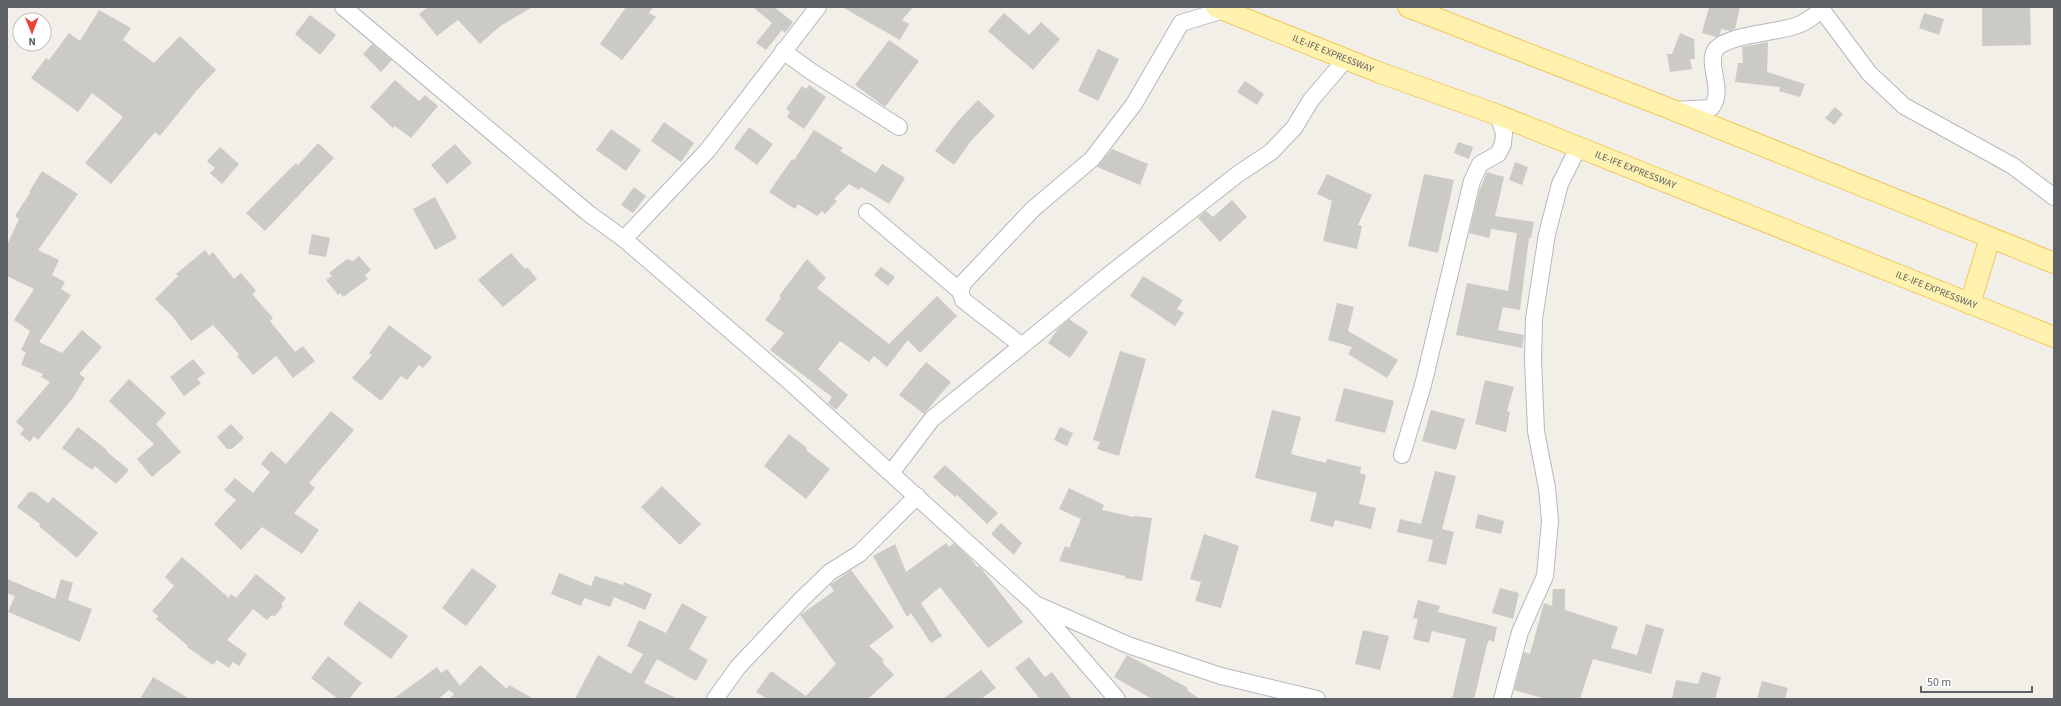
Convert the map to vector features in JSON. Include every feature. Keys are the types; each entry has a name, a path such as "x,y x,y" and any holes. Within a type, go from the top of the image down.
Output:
{"main road":[{"path":"1408,7 1673,110 1990,238 2054,262"},
{"name":"ILE-IFE EXPRESSWAY","path":"1220,9 1346,59 1498,115 2054,337"},
{"path":"1970,304 1990,238"}],"street":[{"path":"343,7 582,207 624,239 790,382 1035,604 1118,699"},
{"path":"624,239 707,151 818,7"},
{"path":"1673,110 1711,108 1715,104 1716,82 1713,57 1715,50 1722,44 1730,40 1800,25 1822,8 1869,73 1904,106 2013,166 2054,196"},
{"path":"960,291 964,282 1033,209 1092,159 1134,104 1181,23 1220,9"},
{"path":"783,51 812,72 899,127"},
{"path":"891,473 932,419 989,374 1021,345 1238,174 1271,152 1294,128 1311,100 1346,59"},
{"path":"1402,454 1423,385 1472,181 1480,164 1498,154 1503,144 1504,133 1498,115"},
{"path":"1502,699 1520,632 1546,576 1550,521 1547,488 1536,430 1533,359 1534,319 1549,227 1560,184 1578,148"},
{"path":"868,212 960,291 963,300 1021,345"},
{"path":"715,699 738,667 802,599 830,572 859,554 917,496"},
{"path":"1035,604 1128,645 1221,676 1317,699"}],"building":[{"path":"428,7 532,7 499,27 480,44 458,20 437,36 419,14"},
{"path":"626,7 653,7 649,13 656,17 622,60 600,44"},
{"path":"753,7 774,7 793,22 785,33 782,30 766,50 756,43 772,23"},
{"path":"842,7 913,7 902,20 909,24 900,40"},
{"path":"1709,7 1740,7 1735,29 1730,31 1721,29 1720,35 1716,37 1702,33"},
{"path":"1982,7 2030,7 2031,45 1982,46"},
{"path":"99,10 131,28 123,40 154,63 180,36 216,70 197,90 160,136 155,132 111,184 85,163 123,117 92,93 78,112 31,78 46,58 49,60 69,33 80,41"},
{"path":"1004,13 1029,35 1041,22 1060,39 1033,70 988,31"},
{"path":"1924,13 1944,19 1939,35 1919,28"},
{"path":"310,15 336,35 320,55 295,34"},
{"path":"1680,33 1694,39 1695,59 1690,59 1692,69 1670,72 1667,54 1672,54"},
{"path":"889,40 919,61 885,107 855,85"},
{"path":"1768,42 1767,72 1805,84 1800,97 1779,91 1780,87 1735,82 1738,63 1743,63 1742,47"},
{"path":"372,44 392,60 381,72 363,54"},
{"path":"1098,49 1119,59 1098,101 1078,91"},
{"path":"395,80 419,101 425,95 438,106 411,138 395,126 393,128 370,107"},
{"path":"1245,81 1264,94 1257,105 1237,92"},
{"path":"809,85 826,97 804,129 787,117 790,112 786,109 802,86 806,89"},
{"path":"978,100 995,116 971,141 954,165 935,151 958,121"},
{"path":"1835,107 1843,114 1834,125 1825,118"},
{"path":"664,122 694,143 681,162 651,141"},
{"path":"749,127 773,144 757,165 734,148"},
{"path":"611,129 641,150 626,171 596,150"},
{"path":"814,130 843,148 840,151 876,173 882,164 905,178 889,204 861,187 859,190 849,184 834,199 837,201 825,214 822,211 817,216 798,204 795,209 769,192 792,159 794,160"},
{"path":"1458,142 1473,147 1469,159 1454,153"},
{"path":"318,143 334,158 265,231 246,213 296,163 298,165"},
{"path":"455,144 472,163 447,184 431,165"},
{"path":"220,147 239,164 222,184 210,173 215,168 207,161"},
{"path":"1112,149 1148,164 1140,185 1097,167"},
{"path":"1515,162 1528,167 1522,185 1509,180"},
{"path":"42,171 78,194 38,250 59,260 52,275 65,282 61,289 71,295 39,342 62,353 82,330 102,347 79,374 85,378 73,398 38,440 34,436 30,442 20,434 24,429 16,422 50,382 41,377 43,374 21,365 26,352 21,350 30,331 14,320 34,289 7,276 7,245 19,219 15,216"},
{"path":"1487,172 1504,177 1495,216 1534,222 1531,238 1529,238 1520,310 1503,307 1498,330 1524,335 1522,348 1456,335 1467,283 1508,291 1517,233 1491,229 1489,238 1469,233 1479,192"},
{"path":"1327,174 1372,195 1358,225 1362,226 1357,249 1323,241 1332,201 1317,194"},
{"path":"1424,174 1454,180 1438,253 1408,246"},
{"path":"634,187 646,196 633,213 621,205"},
{"path":"435,197 457,238 435,250 413,209"},
{"path":"1232,200 1247,217 1220,242 1198,218 1206,211 1213,217"},
{"path":"312,234 330,238 326,257 308,254"},
{"path":"205,250 209,256 213,252 234,279 241,273 256,291 252,294 273,318 270,321 295,352 303,346 315,361 293,378 276,356 253,375 237,356 239,354 213,325 191,341 172,316 155,299 178,276 176,274"},
{"path":"511,253 525,269 527,267 537,279 503,307 478,280"},
{"path":"359,256 371,270 365,275 368,279 343,297 340,293 338,295 326,280 332,276 329,273 347,259 353,261"},
{"path":"807,259 826,278 817,288 889,344 937,296 957,316 920,353 908,340 887,367 874,356 869,362 840,341 818,369 848,395 836,410 828,403 832,397 770,350 784,333 765,320 781,298 779,296"},
{"path":"881,267 895,277 888,286 874,275"},
{"path":"1143,276 1183,300 1177,309 1184,313 1175,326 1130,296"},
{"path":"1337,303 1354,307 1348,331 1398,360 1387,378 1348,354 1352,347 1328,340"},
{"path":"1069,319 1088,332 1070,358 1048,343 1057,330"},
{"path":"389,325 432,357 423,368 419,365 407,380 401,376 381,401 352,378 372,355 369,353"},
{"path":"1120,351 1146,359 1119,456 1097,449 1100,442 1093,440"},
{"path":"193,359 205,373 197,379 201,383 184,396 170,377"},
{"path":"926,362 951,382 924,414 899,395"},
{"path":"129,379 166,413 156,424 181,452 152,477 137,459 154,444 109,401"},
{"path":"1485,380 1514,387 1507,411 1510,412 1506,432 1475,424"},
{"path":"1344,388 1394,401 1385,433 1335,421"},
{"path":"1272,410 1301,417 1291,454 1326,463 1327,459 1361,467 1360,473 1366,475 1359,504 1376,508 1371,529 1335,520 1333,527 1310,521 1317,493 1255,478"},
{"path":"1431,410 1465,419 1456,450 1422,441"},
{"path":"331,411 354,430 309,483 315,488 294,513 319,530 302,554 262,527 241,550 214,524 236,500 224,490 235,478 253,493 270,472 261,464 271,451 286,464"},
{"path":"231,424 244,438 232,449 227,449 217,437"},
{"path":"78,427 129,470 116,484 95,466 92,470 62,448"},
{"path":"1060,427 1073,433 1067,446 1054,440"},
{"path":"789,434 830,469 806,499 764,466"},
{"path":"945,465 998,513 987,524 957,495 955,497 933,477"},
{"path":"1435,471 1456,476 1442,529 1454,532 1446,565 1428,561 1433,540 1397,532 1400,519 1421,524"},
{"path":"662,486 701,524 680,545 641,507"},
{"path":"1069,488 1104,505 1102,510 1134,517 1152,518 1142,581 1059,561 1065,546 1069,548 1081,519 1059,509"},
{"path":"29,492 34,492 48,503 53,497 98,533 77,558 39,526 40,524 17,507"},
{"path":"1478,514 1504,521 1501,534 1475,528"},
{"path":"1001,523 1022,543 1014,555 991,534"},
{"path":"1204,534 1239,546 1221,608 1195,601 1201,582 1190,579"},
{"path":"946,543 949,547 954,543 971,559 977,567 979,566 981,568 1023,622 988,648 940,587 921,603 942,636 931,643 911,613 907,617 873,556 895,544 906,572"},
{"path":"182,557 229,598 231,594 236,598 256,574 286,598 281,604 283,606 274,617 272,615 267,620 253,609 227,640 247,654 239,666 233,662 229,668 217,660 213,665 187,647 188,646 156,619 158,616 152,611 174,586 165,577"},
{"path":"472,568 497,586 466,626 442,608"},
{"path":"851,570 894,627 869,646 884,660 882,662 894,675 868,699 767,699 756,692 771,671 806,696 836,664 800,615 834,591 830,585"},
{"path":"559,573 591,586 595,576 623,585 624,582 652,594 645,610 614,597 610,607 584,598 581,606 551,594"},
{"path":"7,579 55,599 61,579 73,583 68,600 92,609 80,642 8,612 15,596 7,593"},
{"path":"1500,588 1519,593 1513,619 1492,613"},
{"path":"1553,589 1565,589 1565,610 1618,627 1611,648 1637,655 1646,624 1664,629 1651,674 1593,659 1580,699 1546,699 1514,690 1524,652 1530,654 1544,603 1552,606"},
{"path":"1418,600 1440,606 1438,612 1497,627 1494,642 1489,640 1487,645 1474,699 1452,699 1466,639 1432,631 1429,643 1413,639 1418,619 1413,618"},
{"path":"359,601 408,636 391,659 343,624"},
{"path":"682,603 707,617 689,649 708,660 696,681 657,659 644,683 678,699 575,699 598,655 631,674 643,654 627,646 639,620 666,633"},
{"path":"1363,630 1389,636 1380,670 1355,664"},
{"path":"1127,655 1188,688 1187,690 1200,699 1152,699 1114,677"},
{"path":"328,656 362,683 349,699 338,699 311,678"},
{"path":"1029,657 1045,677 1052,672 1072,699 1040,699 1015,668"},
{"path":"480,665 507,689 509,685 534,699 449,699 454,694 449,690 438,699 393,699 437,667 441,673 447,669 460,686"},
{"path":"981,670 996,688 981,699 943,699"},
{"path":"1702,672 1721,677 1715,699 1672,699 1676,680 1698,684"},
{"path":"153,677 190,699 140,699"},
{"path":"1762,681 1788,688 1785,699 1757,699"}]}
